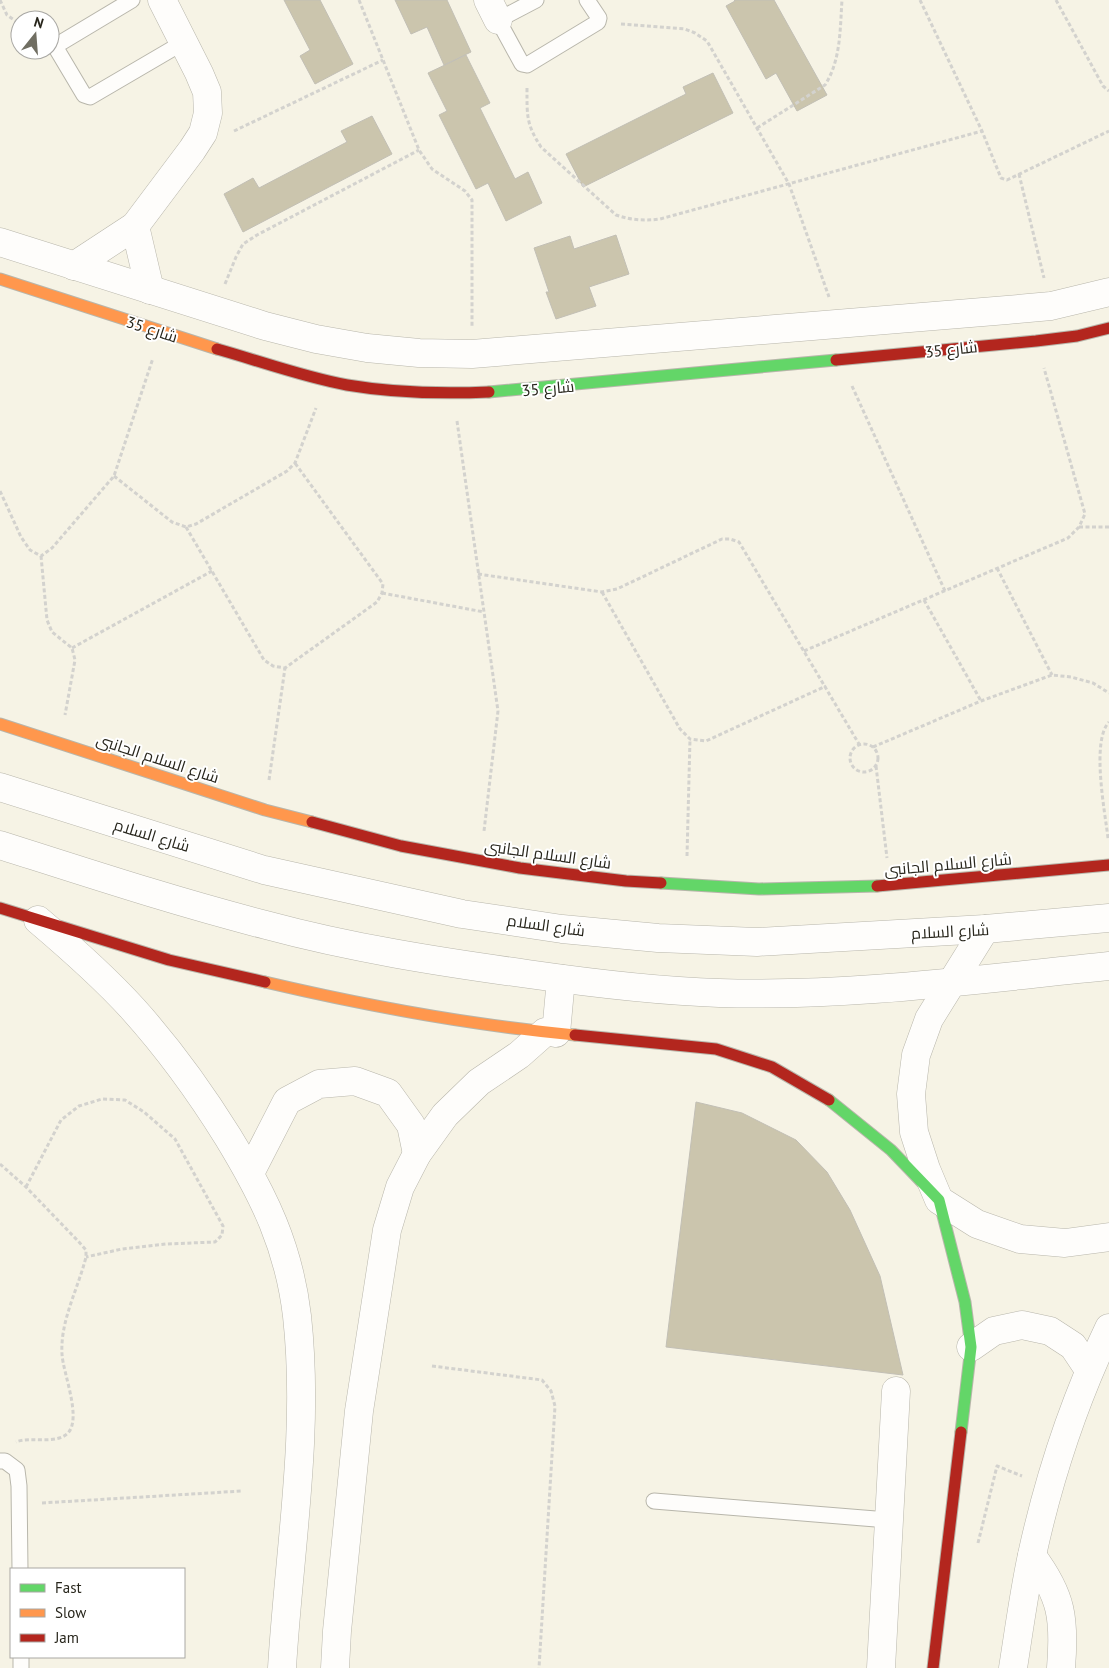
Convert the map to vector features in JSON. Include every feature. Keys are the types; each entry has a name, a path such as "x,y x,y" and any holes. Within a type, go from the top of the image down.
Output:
{"street":[{"path":"74,266 135,226 203,133 208,113 207,92 162,0"},
{"path":"135,226 150,290"},
{"name":"شارع 35","path":"0,242 265,326 316,339 367,348 419,353 472,354 1051,306 1109,292"},
{"name":"شارع 35","path":"0,279 162,332 325,380 393,390 453,393 502,392 1036,341 1077,336 1109,328"},
{"name":"شارع السلام الجانبى","path":"0,724 265,810 401,846 520,868 617,880 759,889 891,886 1109,865"},
{"name":"شارع السلام","path":"0,787 264,870 462,914 562,929 658,938 757,942 985,930 1109,918"},
{"path":"0,845 173,900 268,926 365,948 462,965 639,988 717,993 796,994 874,990 1109,966"},
{"path":"0,908 169,960 321,996 482,1025 716,1049 772,1067 835,1104 891,1150 939,1200 977,1224 1020,1240 1065,1243 1109,1237"},
{"path":"38,920 87,962 133,1008 168,1051 212,1111 250,1173 280,1238 291,1277 297,1316 301,1370 299,1462 282,1668"},
{"path":"933,1668 971,1347 965,1302 939,1200 926,1169 914,1132 910,1094 916,1055 929,1019 985,930"},
{"path":"335,1668 359,1411 387,1230 400,1187 417,1154 445,1115 479,1082 551,1033 561,979"},
{"path":"250,1173 288,1101 319,1084 354,1081 388,1093 410,1125 417,1154"},
{"path":"971,1347 994,1331 1022,1325 1050,1331 1073,1346 1089,1370"},
{"path":"1013,1668 1032,1556 1048,1487 1067,1428 1089,1370 1109,1328"},
{"path":"880,1668 896,1391"},
{"path":"1032,1556 1047,1576 1057,1598 1063,1622 1061,1668"}],"lane":[{"path":"132,0 57,45 56,48 84,95 90,96 184,42"},
{"path":"536,0 493,10 518,60 522,64 527,65 598,22 599,18 587,0"},
{"path":"3,1461 17,1470 20,1568"},
{"path":"654,1501 888,1520"}],"path":[{"path":"0,0 7,15 10,17"},
{"path":"359,0 419,150 432,169 465,191 472,200 472,354"},
{"path":"757,128 825,85 836,63 842,0"},
{"path":"920,0 982,131 1001,178 1007,180 1109,132"},
{"path":"1056,0 1103,86 1109,91"},
{"path":"598,22 684,30 696,33 707,41 789,184 839,324"},
{"path":"192,150 383,60"},
{"path":"527,65 527,118 533,134 541,147 616,215 630,220 660,219 982,131"},
{"path":"215,310 236,257 244,244 257,235 419,150"},
{"path":"1019,174 1051,306"},
{"path":"41,556 52,548 114,476 162,332"},
{"path":"804,651 1068,538 1079,527 1085,514 1036,341"},
{"path":"840,360 945,590"},
{"path":"114,476 172,522 186,527 196,524 287,471 295,463 325,380"},
{"path":"453,393 498,711 481,861"},
{"path":"186,527 264,660 273,666 285,668 377,602 382,593 383,584 295,463"},
{"path":"0,491 30,550 41,556"},
{"path":"1079,527 1109,527"},
{"path":"478,574 602,592 617,589 722,539 739,542 859,744"},
{"path":"41,556 47,620 52,632 72,648 75,660 59,743"},
{"path":"998,568 1052,675"},
{"path":"72,648 212,571"},
{"path":"602,592 680,729 690,739 706,741 826,686"},
{"path":"382,593 484,612"},
{"path":"924,600 981,701"},
{"path":"265,810 285,668"},
{"path":"873,747 981,701 1052,675 1071,676 1093,683 1109,693"},
{"path":"1109,722 1105,727 1101,743 1100,766 1109,843"},
{"path":"686,885 690,739"},
{"path":"876,766 871,771 864,773 857,771 852,767 849,760 853,748 859,744 866,744 873,747 877,752 878,760 876,766 891,886"},
{"path":"26,1187 61,1120 79,1106 102,1099 125,1100 144,1112 175,1139 223,1226 222,1236 215,1242 131,1248 86,1258"},
{"path":"0,1164 26,1187 86,1250 86,1258 65,1323 62,1354 74,1421 69,1432 61,1438 17,1441 3,1461"},
{"path":"432,1366 542,1380 551,1391 556,1406 539,1668"},
{"path":"948,1538 979,1543 997,1466 1048,1487"},
{"path":"19,1505 242,1491"}],"building":[{"path":"284,0 320,0 353,64 315,84 300,56 310,50"},
{"path":"395,0 447,0 471,52 444,65 427,27 411,34"},
{"path":"734,0 774,0 827,95 797,111 776,73 766,79 726,6"},
{"path":"466,55 490,103 480,108 515,179 528,172 542,203 506,221 488,183 476,189 439,115 447,111 428,73"},
{"path":"713,73 733,113 583,187 566,154 686,94 683,87"},
{"path":"372,116 392,154 243,232 224,194 253,178 259,188 347,142 341,131"},
{"path":"616,235 629,274 589,287 596,306 556,319 546,292 549,292 534,248 570,236 574,249"},
{"path":"696,1102 742,1113 796,1140 827,1172 850,1210 880,1276 903,1375 666,1347"}],"traffic: fast":[{"path":"489,392 836,360"},
{"path":"661,883 759,889 877,886"},
{"path":"829,1100 891,1150 939,1200 965,1302 971,1347 961,1432"}],"traffic: slow":[{"path":"0,279 217,349"},
{"path":"0,724 265,810 312,822"},
{"path":"265,982 419,1014 575,1035"}],"traffic: jam":[{"path":"836,360 1036,341 1077,336 1109,328"},
{"path":"217,349 298,373 347,385 382,390 418,392 489,392"},
{"path":"312,822 401,846 520,868 626,881 661,883"},
{"path":"877,886 1109,865"},
{"path":"0,908 169,960 265,982"},
{"path":"575,1035 716,1049 772,1067 829,1100"},
{"path":"933,1668 961,1432"}]}
